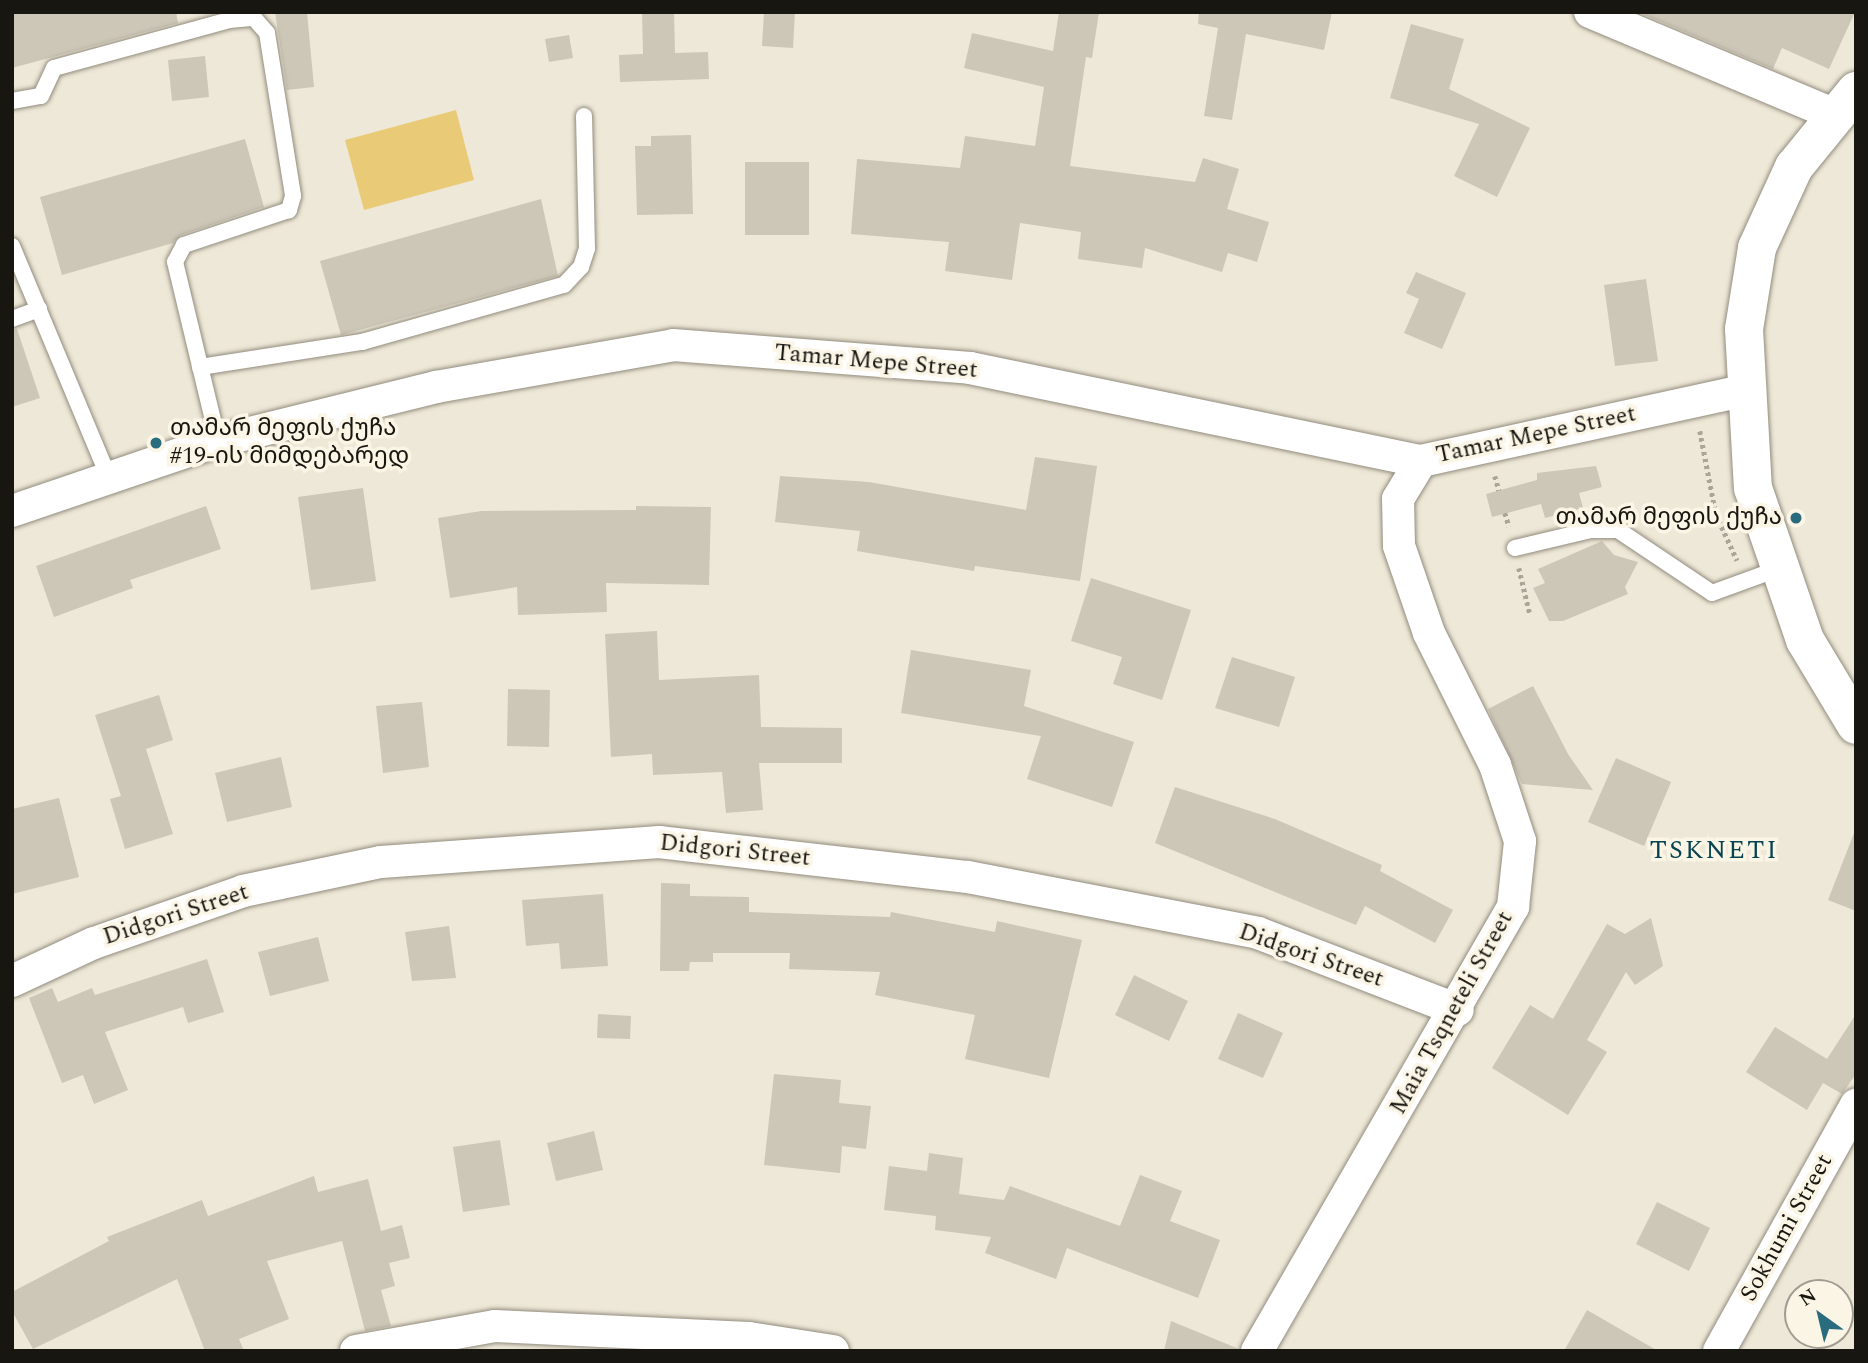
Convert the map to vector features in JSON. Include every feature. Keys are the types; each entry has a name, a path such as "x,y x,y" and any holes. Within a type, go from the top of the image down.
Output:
{"main road":[{"path":"1845,103 1794,167 1756,248 1744,329 1753,488 1778,569 1805,640 1856,725"}],"street":[{"path":"1590,12 1845,103"},
{"name":"Tamar Mepe Street","path":"12,512 218,441 436,387 673,345 970,368 1421,461 1746,390"},
{"name":"Maia Tsqneteli Street","path":"1257,1351 1458,1010 1513,907 1520,841 1495,765 1429,633 1399,546 1398,499 1421,461"},
{"name":"Didgori Street","path":"12,981 94,943 243,891 380,862 659,842 968,877 1258,933 1458,1010"},
{"name":"Sokhumi Street","path":"1719,1351 1856,1105"},
{"path":"356,1351 495,1326 749,1338 833,1351"}],"lane":[{"path":"12,101 41,96 54,68 229,20 254,18 267,33 293,196 278,216 184,245 179,254 178,282 218,441"},
{"path":"200,367 362,342 564,285 581,267 587,248 584,116"},
{"path":"12,246 109,478"},
{"path":"12,319 39,310"},
{"path":"1515,548 1591,530 1618,530 1712,593 1778,569"}],"path":[{"path":"1505,513 1509,526"},
{"path":"1521,576 1530,614"}],"shaded area":[{"path":"456,110 474,180 364,210 345,140"}],"building":[{"path":"12,12 176,12 178,23 12,68"},
{"path":"275,12 307,12 314,87 287,90"},
{"path":"642,12 674,12 675,53 708,52 709,79 620,82 619,55 643,54"},
{"path":"764,12 795,12 793,48 762,46"},
{"path":"1059,12 1099,12 1092,58 1086,57 1070,166 1195,182 1203,158 1239,169 1227,209 1269,222 1257,262 1228,253 1222,272 1145,248 1142,268 1078,259 1081,232 1020,223 1012,280 945,271 949,242 851,234 857,159 960,168 965,136 1035,146 1044,87 964,68 972,33 1053,51"},
{"path":"1199,12 1332,12 1324,50 1246,34 1232,120 1204,116 1218,28 1198,24"},
{"path":"1638,12 1855,12 1829,69 1782,48 1773,69"},
{"path":"1411,24 1464,39 1449,89 1530,128 1497,197 1454,176 1479,124 1390,98"},
{"path":"569,35 573,58 549,62 545,39"},
{"path":"205,56 209,97 172,101 168,60"},
{"path":"691,135 693,214 637,215 635,146 651,146 651,136"},
{"path":"245,139 264,207 181,235 173,243 62,275 40,197"},
{"path":"745,162 809,162 809,235 745,235"},
{"path":"541,199 558,276 341,335 320,261"},
{"path":"1416,272 1466,293 1442,349 1404,333 1419,299 1406,293"},
{"path":"1646,279 1658,361 1615,366 1604,285"},
{"path":"17,329 40,398 12,407 12,330"},
{"path":"1035,457 1097,466 1080,581 975,566 974,571 857,551 860,531 775,522 780,476 869,482 1026,510"},
{"path":"1596,466 1602,487 1579,493 1583,508 1545,518 1541,504 1492,517 1486,494 1537,480 1537,473"},
{"path":"363,488 376,581 311,590 298,497"},
{"path":"206,506 221,549 130,580 133,588 54,617 36,566"},
{"path":"636,506 711,507 709,585 606,583 607,612 518,615 517,587 450,598 438,518 481,511 636,510"},
{"path":"1602,541 1614,555 1638,562 1625,587 1628,594 1563,621 1549,621 1533,588 1545,583 1538,569"},
{"path":"1091,578 1191,610 1162,700 1113,684 1122,657 1071,641"},
{"path":"657,631 659,680 759,675 761,727 842,728 842,763 759,763 763,810 726,813 722,772 653,775 652,754 611,757 605,634"},
{"path":"911,650 1031,670 1024,706 1134,742 1112,807 1027,779 1041,736 901,713"},
{"path":"1232,657 1295,677 1279,727 1215,708"},
{"path":"1533,686 1568,754 1593,790 1522,784 1488,709"},
{"path":"508,689 550,690 549,747 507,746"},
{"path":"159,695 173,740 146,749 173,834 125,849 110,799 121,796 95,715"},
{"path":"422,702 429,767 383,773 376,706"},
{"path":"281,757 292,807 227,822 215,773"},
{"path":"1616,758 1671,782 1644,846 1588,822"},
{"path":"1175,787 1275,819 1382,865 1380,871 1453,910 1435,943 1365,906 1356,925 1155,843"},
{"path":"59,798 79,877 12,894 12,809"},
{"path":"1854,833 1856,834 1856,911 1828,900"},
{"path":"661,883 690,884 690,896 749,897 749,912 890,917 891,912 995,932 997,921 1082,940 1049,1078 965,1059 975,1015 875,995 880,972 789,969 790,953 713,953 713,962 690,962 689,971 660,971"},
{"path":"603,894 608,966 561,969 559,943 526,946 522,900"},
{"path":"1651,918 1663,966 1635,985 1626,972 1587,1040 1607,1052 1568,1115 1492,1068 1530,1005 1553,1019 1607,924 1625,934"},
{"path":"449,926 456,978 412,981 405,932"},
{"path":"318,937 329,981 270,996 258,952"},
{"path":"207,959 224,1012 188,1023 183,1007 105,1032 128,1090 94,1104 83,1075 62,1083 29,998 52,988 58,1002 92,988 95,995"},
{"path":"1134,975 1188,1001 1169,1041 1115,1015"},
{"path":"1238,1013 1283,1033 1263,1078 1218,1059"},
{"path":"598,1014 631,1016 630,1039 597,1038"},
{"path":"1856,1014 1856,1074 1842,1094 1823,1083 1807,1110 1746,1072 1775,1027 1827,1059"},
{"path":"774,1074 841,1080 839,1103 871,1106 866,1149 842,1146 840,1173 764,1165"},
{"path":"594,1131 603,1170 556,1181 547,1143"},
{"path":"500,1140 510,1205 463,1212 453,1147"},
{"path":"929,1153 963,1158 959,1194 1004,1200 1010,1186 1120,1226 1140,1175 1182,1191 1170,1221 1220,1240 1198,1298 1067,1248 1056,1279 985,1253 991,1237 935,1230 936,1216 884,1210 889,1166 927,1171"},
{"path":"314,1176 318,1192 368,1179 381,1231 402,1225 410,1258 389,1263 395,1286 381,1290 391,1326 365,1331 342,1241 267,1261 289,1319 239,1339 244,1351 205,1351 177,1279 33,1349 12,1311 12,1292 109,1241 107,1237 202,1200 208,1216"},
{"path":"1657,1202 1710,1228 1689,1271 1636,1244"},
{"path":"1587,1310 1658,1351 1564,1351"},
{"path":"1171,1321 1239,1349 1239,1351 1164,1351"}],"place":[{"name":"თამარ მეფის ქუჩა #19-ის მიმდებარედ","path":"156,443"},
{"name":"თამარ მეფის ქუჩა","path":"1796,518"}],"district":[{"name":"TSKNETI","path":"1714,851"}]}
